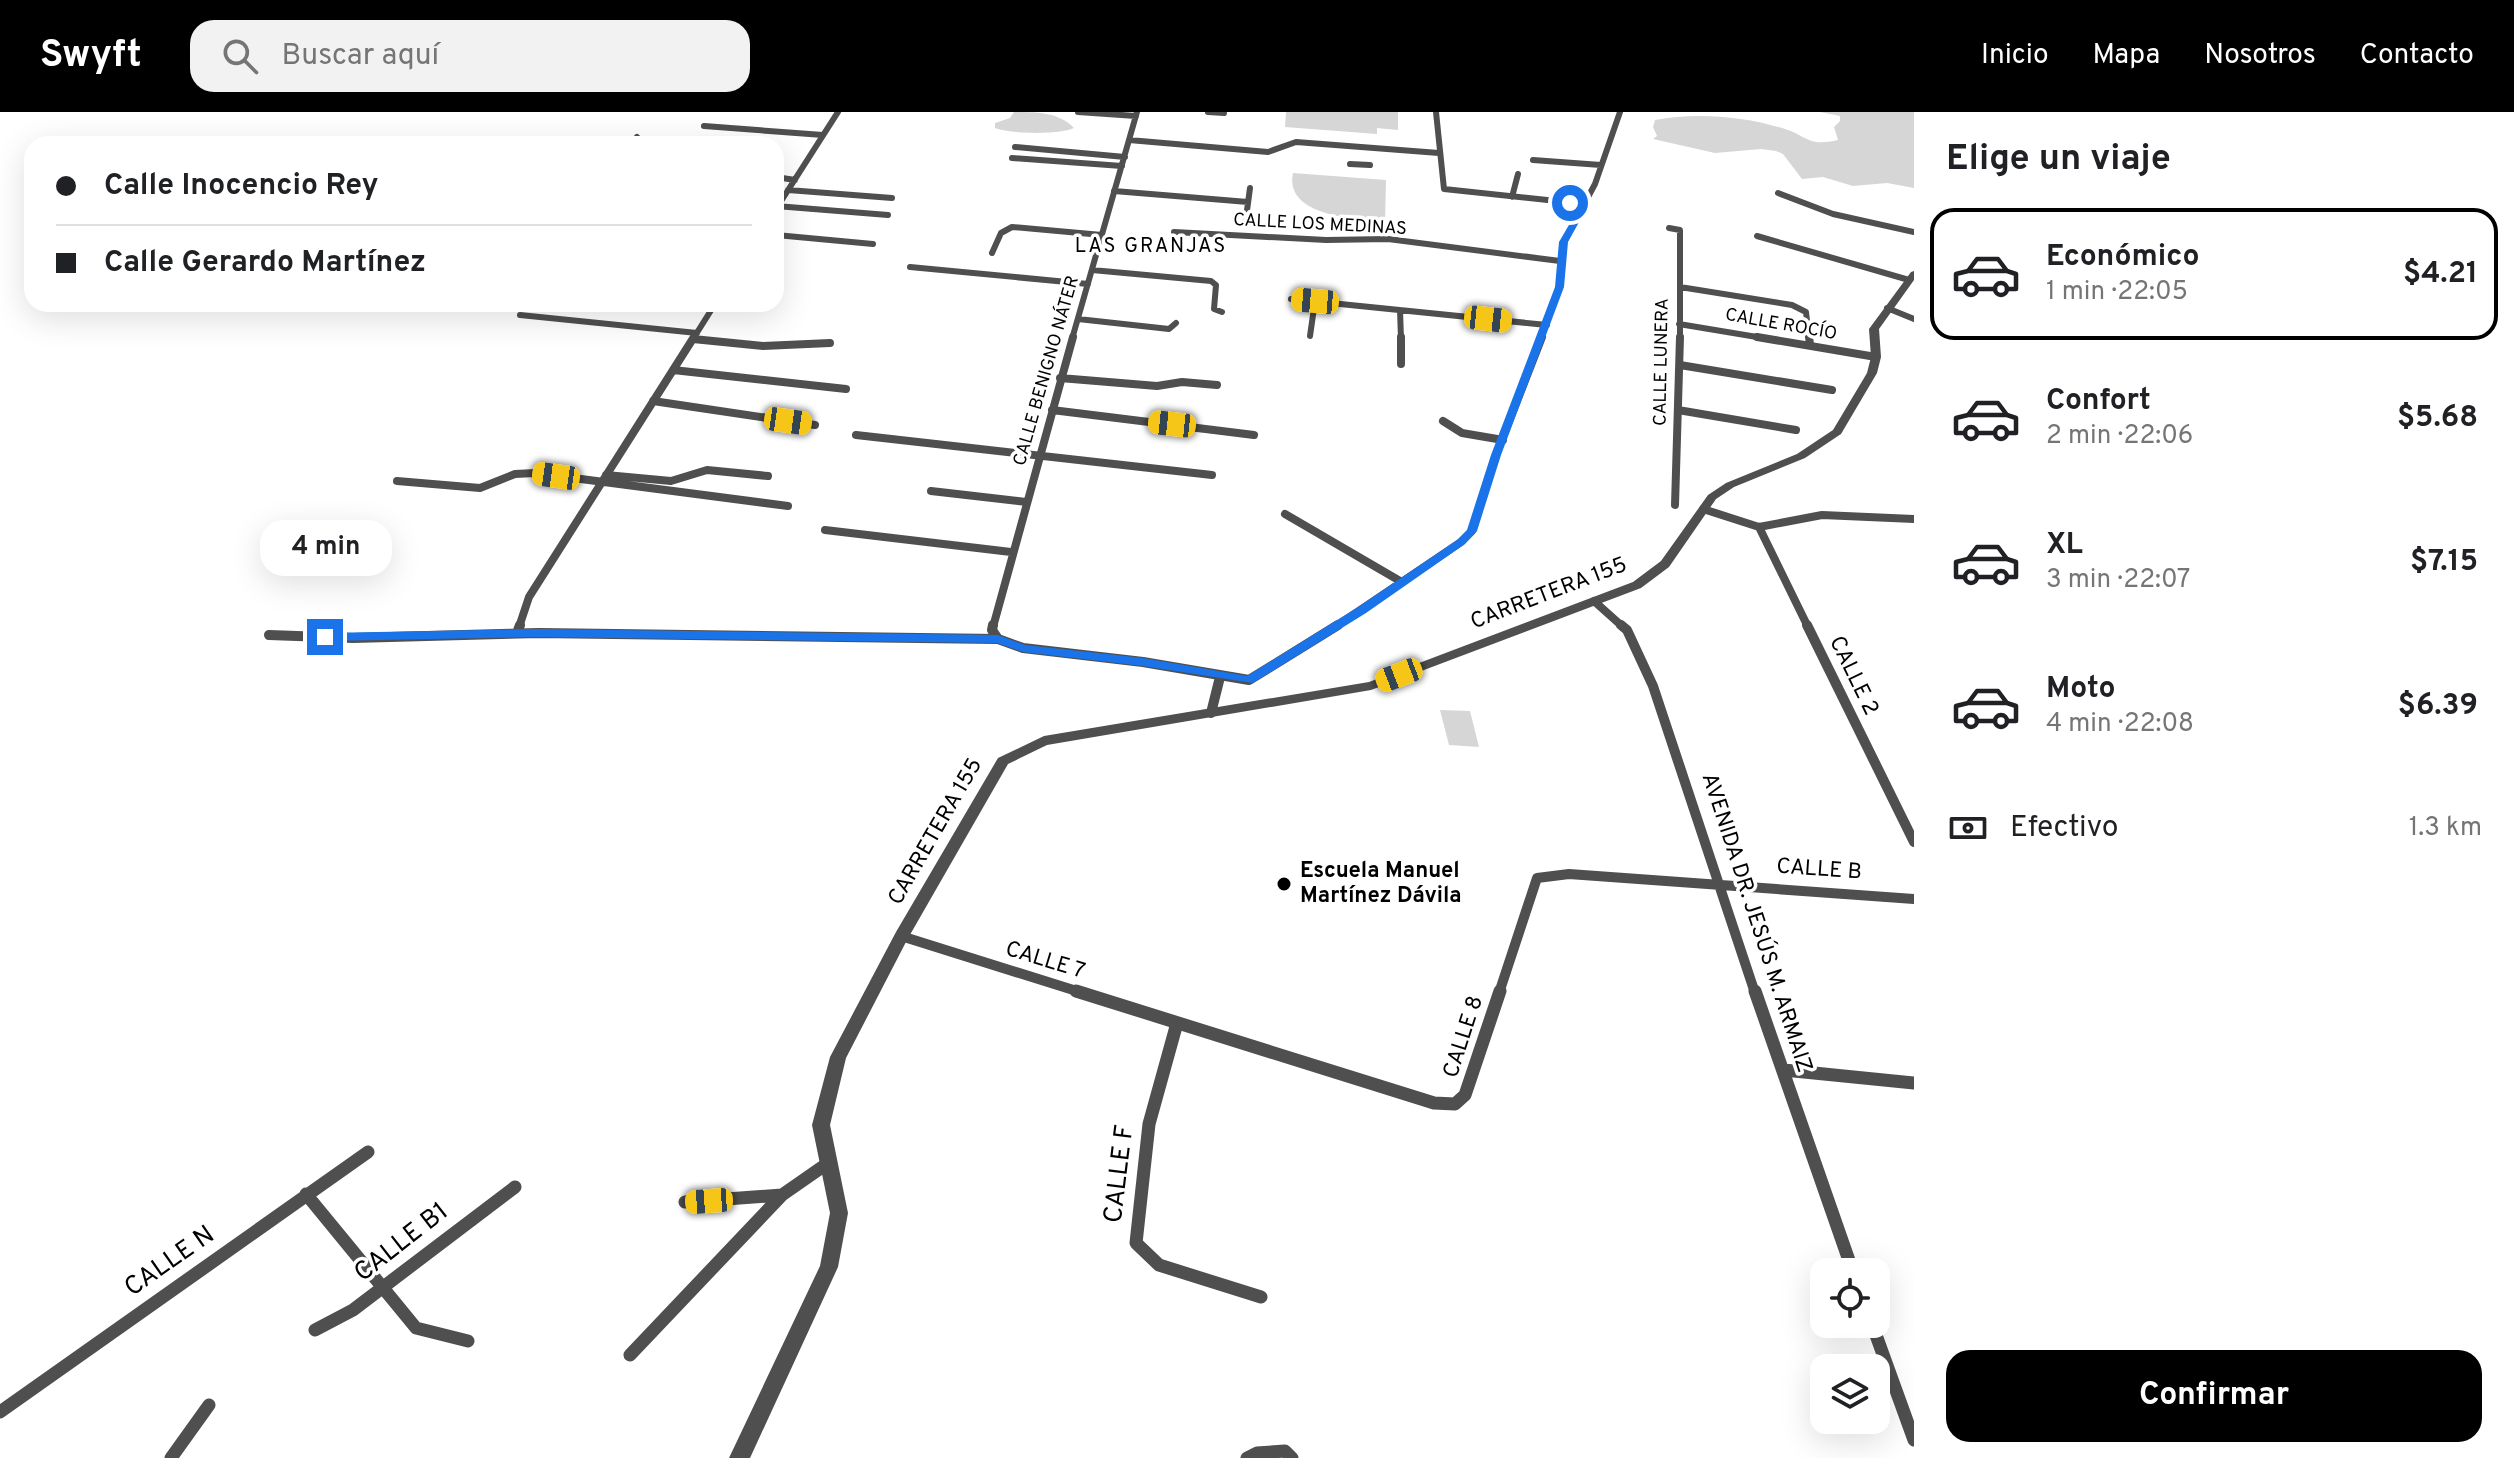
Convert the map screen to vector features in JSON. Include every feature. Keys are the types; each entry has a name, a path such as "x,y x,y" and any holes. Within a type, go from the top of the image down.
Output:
{"street":[{"path":"784,196 838,112"},
{"path":"1078,112 1136,114"},
{"path":"1208,112 1224,113"},
{"path":"1436,112 1444,189 1585,204"},
{"path":"269,635 353,638 517,633 998,639 1023,648 1143,662 1249,680 1362,610 1461,542 1472,531 1547,325 1559,287 1564,242 1585,204 1620,112"},
{"name":"CALLE BENIGNO NÁTER","path":"998,639 992,630 1011,552 1136,114"},
{"path":"704,126 823,135"},
{"path":"1129,140 1268,152 1296,142 1439,153"},
{"path":"1358,146 1354,164 1370,165"},
{"path":"1015,147 1125,157"},
{"path":"1012,158 1122,166"},
{"path":"1533,160 1601,165"},
{"path":"1512,197 1518,174"},
{"path":"784,178 795,180"},
{"path":"1246,218 1250,188"},
{"path":"788,190 892,198"},
{"path":"1114,191 1248,202"},
{"path":"1778,193 1833,214 1914,232"},
{"path":"784,208 888,215"},
{"path":"992,253 1001,233 1012,227 1102,235"},
{"name":"CALLE LUNERA","path":"1669,228 1680,230 1680,365 1675,505"},
{"name":"CALLE LOS MEDINAS","path":"1174,232 1326,240 1388,239 1560,261"},
{"path":"784,236 873,244"},
{"path":"1757,236 1912,277"},
{"path":"910,267 1088,284"},
{"path":"1092,270 1211,281 1216,285 1214,309 1222,312"},
{"name":"CARRETERA 155","path":"739,1458 829,1267 839,1213 821,1125 838,1057 901,936 1003,761 1044,741 1371,686 1637,585 1665,564 1712,497 1730,485 1801,456 1837,432 1865,386 1876,357 1874,329 1912,277"},
{"path":"1680,287 1792,305 1806,312 1810,344"},
{"path":"1291,299 1547,325"},
{"path":"1310,336 1315,301"},
{"path":"1887,308 1914,319"},
{"path":"1400,310 1401,364"},
{"path":"517,633 529,597 710,312"},
{"path":"520,315 763,346 830,343"},
{"path":"1078,319 1169,329 1176,323"},
{"name":"CALLE ROCÍO","path":"1679,324 1876,357"},
{"path":"1680,365 1832,390"},
{"path":"673,370 846,389"},
{"path":"1060,378 1157,386 1182,382 1217,385"},
{"path":"653,401 815,425"},
{"path":"1052,410 1254,435"},
{"path":"1678,410 1796,430"},
{"path":"1443,421 1462,433 1503,440"},
{"path":"856,435 1212,475"},
{"path":"603,479 671,481 707,470 768,476"},
{"path":"397,481 480,488 515,474 535,473 603,479 788,506"},
{"path":"931,491 1026,502"},
{"path":"1703,509 1759,527 1822,515 1914,519"},
{"path":"1285,514 1400,581"},
{"name":"CALLE 2","path":"1759,527 1914,842"},
{"path":"825,530 1011,552"},
{"name":"AVENIDA DR. JESÚS M. ARMAIZ","path":"1594,601 1627,630 1653,686 1721,885 1727,912 1848,1258"},
{"path":"1211,713 1220,677"},
{"name":"CALLE 8","path":"1177,1023 1434,1103 1455,1104 1465,1095 1537,878 1569,874 1721,885"},
{"name":"CALLE B","path":"1721,885 1914,899"},
{"name":"CALLE 7","path":"901,936 1177,1023"},
{"name":"CALLE F","path":"1177,1023 1149,1124 1136,1243 1159,1265 1261,1297"},
{"path":"1784,1070 1914,1083"},
{"name":"CALLE N","path":"0,1412 368,1152"},
{"path":"630,1355 782,1195 828,1163"},
{"name":"CALLE B1","path":"315,1330 336,1321 515,1187"},
{"path":"306,1194 416,1328 468,1341"},
{"path":"685,1202 782,1195"},
{"path":"1877,1338 1914,1440"},
{"path":"171,1458 209,1405"},
{"path":"1247,1458 1257,1453 1285,1451 1292,1458"}],"shaded area":[{"path":"1014,112 1054,116 1074,128 1034,133 995,128 995,123 1010,118"},
{"path":"1286,112 1398,112 1398,130 1377,128 1377,134 1285,127"},
{"path":"1820,112 1914,112 1914,188 1887,183 1853,186 1823,177 1802,179 1783,154 1776,151 1761,149 1715,153 1653,139 1657,136 1653,127 1655,120 1703,116 1737,118 1770,125 1808,140 1838,140 1834,127 1840,116"},
{"path":"1293,173 1386,180 1385,222 1340,217 1310,207 1299,198 1293,187"},
{"path":"1440,710 1470,711 1479,747 1449,745"}],"place":[{"name":"Escuela Manuel Martínez Dávila","path":"1284,884"}],"district":[{"name":"LAS GRANJAS","path":"1151,247"}],"route":[{"path":"325,637 539,633 998,639 1023,648 1143,662 1249,680 1362,610 1461,542 1472,531 1496,455 1547,325 1559,287 1564,242 1585,204 1570,203"}]}
